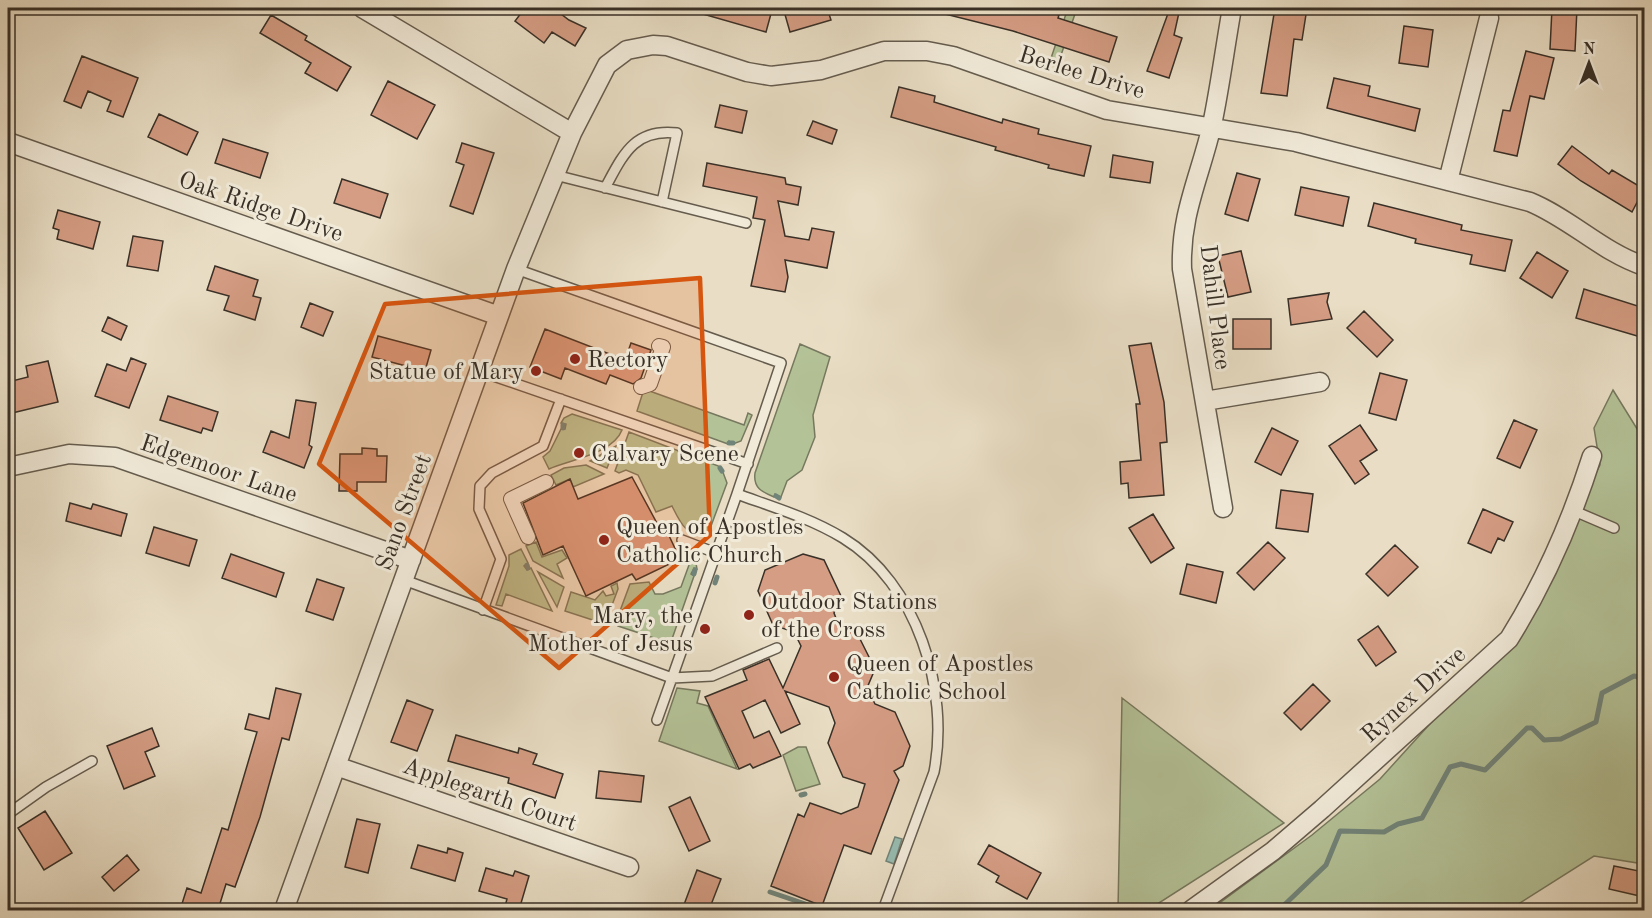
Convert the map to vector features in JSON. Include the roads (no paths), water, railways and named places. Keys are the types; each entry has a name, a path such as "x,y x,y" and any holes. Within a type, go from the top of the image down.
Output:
{"street":[{"path":"362,8 572,133"},
{"name":"Dahill Place","path":"1223,508 1182,268 1181,244 1184,220 1211,126 1232,8"},
{"path":"1448,181 1489,18"},
{"name":"Berlee Drive","path":"572,133 607,65 627,50 653,45 667,46 747,72 771,76 821,70 884,51 927,51 953,57 1107,110 1296,142 1530,202 1553,212 1609,250 1644,266"},
{"name":"Sano Street","path":"284,910 516,269 572,133"},
{"name":"Oak Ridge Drive","path":"8,142 499,316"},
{"path":"642,387 650,384 663,347 659,346"},
{"path":"1205,401 1320,382"},
{"name":"Edgemoor Lane","path":"8,467 69,454 115,457 411,560"},
{"name":"Rynex Drive","path":"1191,910 1273,851 1509,639 1523,615 1572,510 1592,456"},
{"path":"528,537 511,499 546,482"},
{"name":"Applegarth Court","path":"336,766 629,867"}],"lane":[{"path":"605,188 621,158 635,142 650,135 678,133 662,202"},
{"path":"555,175 746,223"},
{"path":"516,269 782,363 657,720"},
{"path":"479,371 748,464"},
{"path":"483,610 501,559 479,509 480,486 492,473 543,446 561,399"},
{"path":"737,494 819,525 861,551 897,593 920,640 937,701 938,752 934,772 883,910"},
{"path":"1572,510 1614,528"},
{"path":"681,540 716,553"},
{"path":"404,580 672,678 712,676 777,648"},
{"path":"8,814 46,787 92,761"}],"water":[{"path":"895,837 902,839 894,864 886,861"}],"waterway":[{"path":"694,574 695,570"},
{"path":"715,583 717,577"},
{"path":"1279,910 1326,865 1340,831 1384,832 1398,824 1422,818 1450,767 1461,764 1485,770 1527,728 1532,728 1544,740 1561,739 1596,722 1602,693 1634,676 1644,678"},
{"path":"801,795 805,794"},
{"path":"770,892 823,910"}],"place":[{"name":"Rectory","path":"575,359"},
{"name":"Statue of Mary","path":"536,371"},
{"name":"Calvary Scene","path":"579,453"},
{"name":"Queen of Apostles Catholic Church","path":"604,540"},
{"name":"Outdoor Stations of the Cross","path":"749,615"},
{"name":"Mary, the Mother of Jesus","path":"705,629"},
{"name":"Queen of Apostles Catholic School","path":"834,677"}]}
